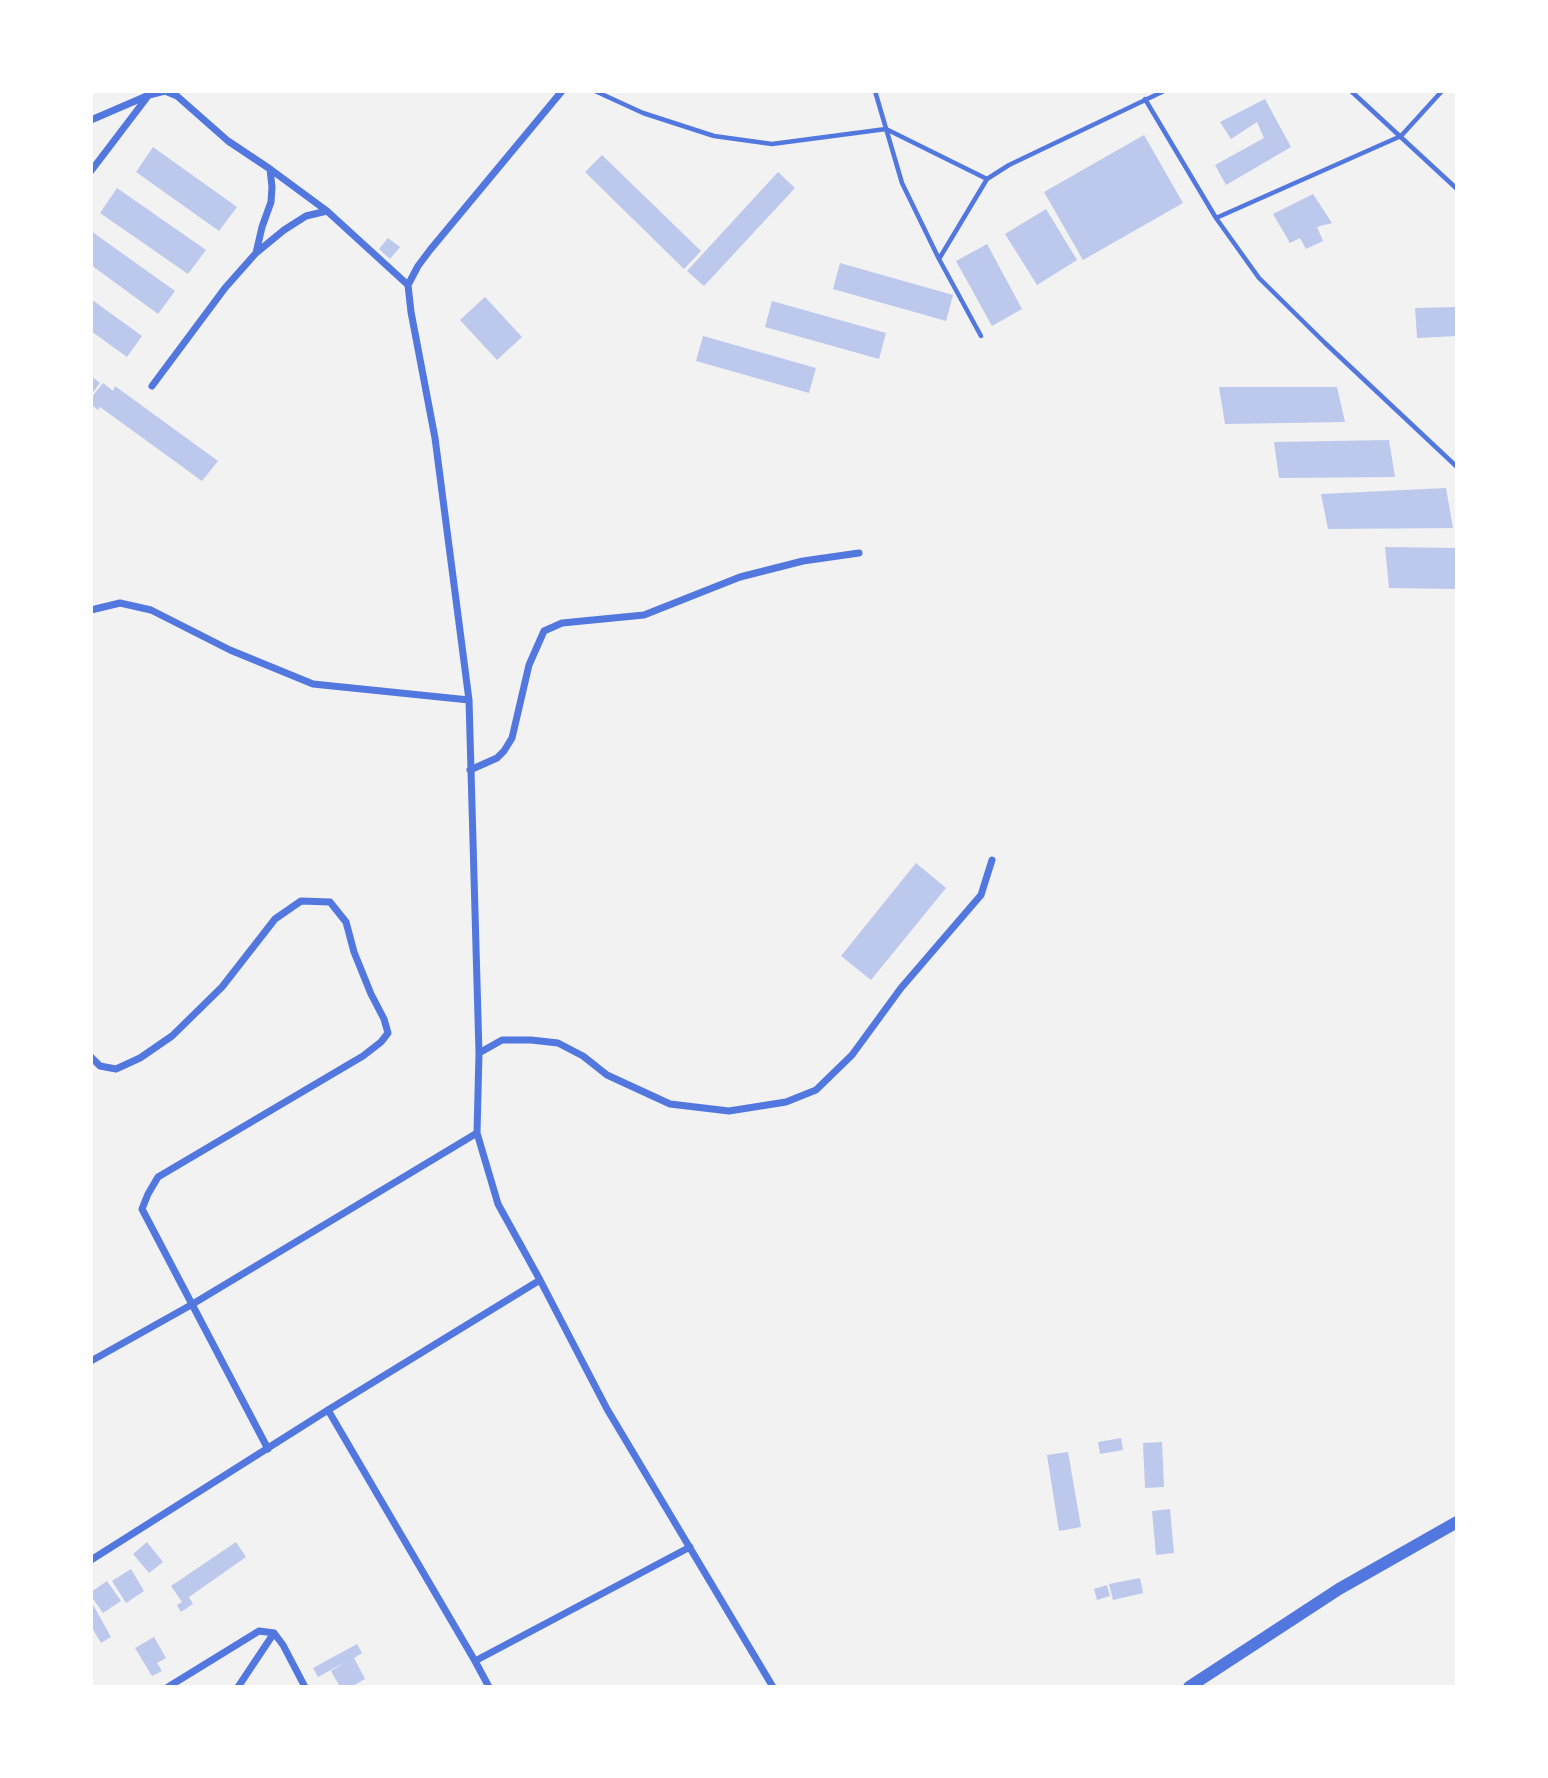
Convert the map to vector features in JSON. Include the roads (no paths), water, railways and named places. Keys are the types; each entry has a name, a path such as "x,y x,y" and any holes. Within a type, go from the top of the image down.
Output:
{"street":[{"path":"91,120 149,95 165,91 177,96 228,141 327,211 408,285"},
{"path":"562,91 430,250 408,285 435,438 469,700 479,1052 477,1133 498,1204 607,1409 773,1687"},
{"path":"91,171 149,95"},
{"path":"256,253 271,202 270,169"},
{"path":"152,386 225,288 256,253 306,216 327,211"},
{"path":"470,771 497,758 512,738 529,665 544,631 562,623 644,615 740,578 803,561 859,553"},
{"path":"91,610 120,603 150,610 230,650 313,684 469,700"},
{"path":"479,1052 502,1040 558,1043 583,1056 607,1075 670,1104 729,1111 786,1102 816,1090 852,1055 901,988 981,895 992,860"},
{"path":"91,1057 100,1066 116,1069 140,1058 172,1036 222,987 275,919 301,901 330,902 346,922 354,952 388,1033 363,1056 158,1177 142,1209 268,1449"},
{"path":"91,1361 191,1306 477,1133"},
{"path":"91,1560 540,1280"},
{"path":"328,1410 489,1687"},
{"path":"1189,1687 1339,1589 1457,1522"},
{"path":"475,1661 690,1546"},
{"path":"168,1687 260,1631 274,1633 305,1687"},
{"path":"239,1687 274,1633"}],"lane":[{"path":"595,91 643,113 713,136 772,144 886,130 987,179"},
{"path":"875,91 902,183 981,336"},
{"path":"939,259 987,179 1009,165 1164,91"},
{"path":"1351,91 1457,189"},
{"path":"1216,218 1401,136 1442,91"},
{"path":"1145,99 1216,218 1259,278 1457,467"}]}
